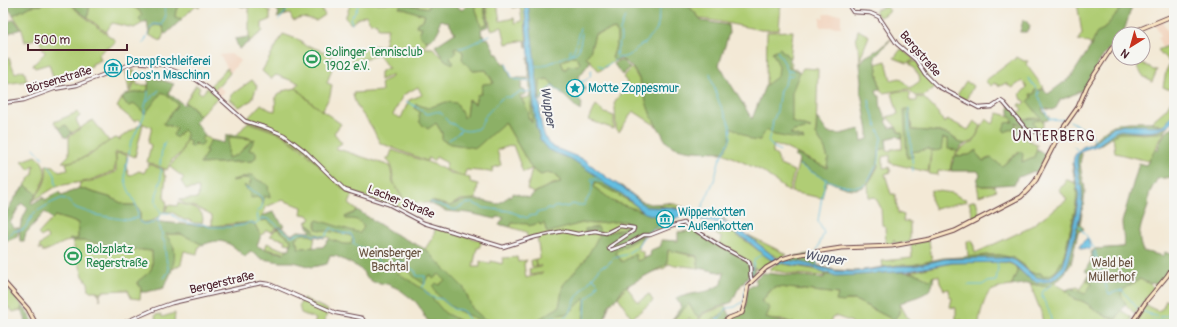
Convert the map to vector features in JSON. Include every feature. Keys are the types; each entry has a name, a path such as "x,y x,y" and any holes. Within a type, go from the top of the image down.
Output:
{"main road":[{"path":"1147,26 1174,15"},
{"path":"721,324 729,318 742,312 745,303 747,286 751,278 770,265 788,257 841,248 892,246 944,235 1018,199 1036,180 1060,133 1076,110 1094,75 1111,49"},
{"path":"1131,324 1147,300 1174,265"},
{"path":"3,281 28,309 36,324"}],"street":[{"name":"Bergstraße","path":"847,3 854,12 870,13 879,17 897,44 916,60 925,74 937,86 976,107 990,107 1001,101 1027,130 1045,134 1060,133"},
{"name":"Börsenstraße","path":"3,103 24,100 52,89 77,85 136,62 165,65"},
{"name":"Lacher Straße","path":"165,65 167,68 190,76 200,82 242,119 284,135 305,151 345,190 388,204 424,223 503,247 534,237 559,232 567,231 578,234 595,231 606,233 620,226 634,227 633,231 609,246 609,250 683,223 748,261 751,268 751,278"},
{"name":"Bergerstraße","path":"121,324 162,306 260,283 269,284 335,312 362,318 366,324"}],"shaded area":[{"path":"824,14 841,14 841,27 820,27 820,18 824,18"},
{"path":"1162,21 1168,32 1167,34 1172,35 1174,41 1162,47 1158,38 1161,36 1155,24"},
{"path":"231,54 240,61 230,73 220,55"},
{"path":"218,86 225,91 220,97 214,91"}],"green space":[{"path":"3,3 42,3 42,5 31,6 13,15 8,8 3,11"},
{"path":"42,3 71,3 76,10 116,41 108,49 107,47 99,54 101,60 92,64 92,66 73,75 58,76 59,86 56,87 49,64 35,68 33,65 45,53 38,38 25,42 22,29 13,15 31,6 42,5"},
{"path":"72,3 92,3 89,8 88,18 76,9"},
{"path":"92,3 119,3 132,7 143,15 139,19 143,23 134,28 112,23 106,32 88,18 89,8"},
{"path":"125,3 182,3 176,10 175,17 182,19 166,34 164,33 163,26 154,25 149,35 147,21 143,23 139,19 142,15 138,9"},
{"path":"182,3 202,3 199,7 196,5 182,19 175,18 176,10"},
{"path":"240,3 257,3 270,11 270,20 262,23 263,31 249,42 249,8 240,6"},
{"path":"272,3 294,3 285,10 286,15 277,18 279,13"},
{"path":"294,3 318,3 325,15 316,21 302,18 293,21 290,14 286,15 285,10"},
{"path":"351,3 402,3 400,7 425,15 423,20 417,23 416,26 422,27 419,34 426,41 428,41 424,46 409,45 399,47 433,48 445,60 448,61 455,46 463,52 463,59 473,71 486,70 494,84 483,85 481,94 477,95 475,104 468,100 466,116 464,118 436,123 442,133 505,122 532,169 523,172 513,145 497,150 501,165 493,168 492,172 466,170 464,176 445,169 447,163 436,157 433,161 428,158 427,161 380,143 373,129 358,107 353,93 382,91 381,82 392,77 392,75 380,80 380,72 387,68 389,69 372,46 384,46 388,28 378,28 377,23 370,22 366,15 357,19 351,24 345,18","holes":["418,87 422,95 409,100 401,118 393,115 403,95"]},
{"path":"402,3 428,8 429,3 452,3 462,10 470,3 474,3 481,26 487,24 483,3 485,3 489,26 481,29 482,36 484,35 485,39 488,38 496,54 498,54 503,64 505,63 511,78 528,78 527,80 522,81 521,89 526,91 526,94 520,96 529,113 528,117 532,123 529,58 536,126 540,139 549,150 573,160 594,174 605,184 622,194 631,202 595,182 594,187 614,202 657,216 663,221 646,234 615,252 622,262 635,254 637,261 650,256 651,250 661,246 661,240 678,241 678,232 689,231 691,228 748,261 750,267 755,269 753,277 749,275 738,289 732,302 703,313 700,317 695,314 689,304 671,321 681,307 676,298 708,291 722,284 724,273 699,268 697,256 668,250 667,264 623,288 617,298 609,305 603,324 578,324 583,321 585,298 569,313 555,316 544,324 513,324 534,322 559,307 563,285 585,260 599,236 595,230 585,232 585,229 598,227 601,234 612,232 630,224 624,221 594,224 582,223 547,233 544,223 529,226 528,224 512,223 510,227 502,226 499,225 504,218 497,217 496,219 469,213 446,211 429,203 431,201 450,206 462,201 473,200 498,204 514,193 529,198 544,188 561,183 557,175 546,173 541,175 532,169 505,122 476,148 451,144 442,140 442,133 436,123 428,129 420,123 420,112 415,109 416,104 428,108 446,102 457,103 464,118 466,116 468,100 475,104 477,95 481,94 483,84 494,83 486,70 473,71 462,59 463,52 455,47 454,49 456,52 450,58 454,63 453,64 445,60 435,46 455,33 448,22 441,20 439,24 440,27 436,34 433,38 426,41 419,34 422,27 416,26 417,23 423,20 425,15 399,7"},
{"path":"403,3 429,3 428,8"},
{"path":"474,3 483,3 487,24 480,26"},
{"path":"486,3 497,3 500,21 514,18 515,23 522,21 520,6 513,8 512,3 524,3 527,47 525,40 506,44 502,27 491,30"},
{"path":"528,3 686,3 702,21 728,25 729,33 719,65 752,119 765,86 778,76 779,66 772,52 780,48 790,59 789,68 800,72 792,92 792,122 811,128 794,131 790,134 803,138 804,140 774,135 767,129 759,141 752,140 731,127 730,141 724,152 691,151 672,146 665,140 652,118 641,83 633,69 628,63 620,59 615,61 612,58 617,39 615,29 595,34 590,52 586,57 590,62 578,78 586,89 578,98 582,104 580,111 548,79 540,80 540,99 538,100","holes":["574,56 580,63 579,65 568,66 564,69 561,62"]},
{"path":"686,3 781,3 779,30 761,30 701,19"},
{"path":"1077,3 1115,3 1121,9 1104,29 1097,33 1091,46 1089,43 1078,40 1082,33"},
{"path":"1125,3 1133,3 1126,26 1111,26 1111,46 1103,56 1084,90 1060,100 1056,108 1052,110 1042,108 1044,113 1046,113 1049,117 1048,120 1043,121 1028,102 1032,97 1030,94 1035,93 1034,91 1037,89 1039,91 1043,88 1048,94 1071,77 1091,46 1097,32 1104,29"},
{"path":"886,6 890,11 880,17 876,14 875,10"},
{"path":"3,15 8,22 14,19 21,29 3,35"},
{"path":"1023,20 1030,26 1029,30 1026,32 1020,32"},
{"path":"154,25 163,26 164,33 161,41 149,35"},
{"path":"615,29 617,39 612,58 615,61 599,71 586,56 590,52 595,34"},
{"path":"858,30 869,36 861,56 860,65 856,39"},
{"path":"793,31 790,59 780,48 792,63 791,67 798,70 799,74 803,68 818,69 816,134 825,149 828,159 827,168 783,147 773,145 773,153 777,156 780,165 794,171 789,192 762,171 723,153 719,153 718,66 753,121 766,84 767,32","holes":["792,122 810,128 794,131 790,134 803,138 772,134"]},
{"path":"283,34 302,41 302,43 307,47 309,46 330,54 329,56 335,59 327,83 332,85 330,96 322,111 296,87 299,83 276,75 271,79 262,71"},
{"path":"249,37 249,42 239,49 235,39"},
{"path":"892,38 875,57 880,89 876,90 878,96 880,96 883,114 887,119 886,121 890,128 896,127 898,132 902,133 903,137 899,138 897,136 886,139 887,148 879,150 875,172 864,187 855,189 846,188 825,179 798,164 799,159 794,156 796,154 827,168 828,159 825,149 816,134 817,118 828,133 840,134 860,129 862,141 868,139 868,131 861,93 862,81 860,65 865,57 879,49"},
{"path":"1174,43 1174,92 1163,87 1166,71 1170,63 1158,50"},
{"path":"372,49 376,56 352,61 351,51"},
{"path":"901,49 914,60 907,63 894,58"},
{"path":"574,56 580,63 579,65 564,69 561,62"},
{"path":"1017,57 1024,61 1028,61 1026,64 1043,87 1033,95 1030,95 1042,121 1044,121 1042,128 1036,129 1032,122 1038,118 1022,119 1017,114 1022,110 1019,105 1021,103 1023,105 1026,103 1022,100 1020,94 1027,87 1022,81 1012,88 1006,83 1000,86 994,83 991,86 985,81"},
{"path":"9,58 15,73 24,70 27,81 5,84 3,60"},
{"path":"618,61 623,61 630,68 622,75 614,64"},
{"path":"886,61 891,80 900,78 910,88 920,81 919,75 909,63 916,61 935,87 924,96 916,96 908,89 883,93 880,89 876,64"},
{"path":"1148,66 1153,70 1157,70 1152,82 1144,77 1137,67"},
{"path":"227,68 230,73 219,86 217,85 214,91 209,87"},
{"path":"632,68 640,81 650,113 658,127 633,111 619,132 616,128 614,104 627,82 623,77"},
{"path":"134,70 134,81 129,91 126,72"},
{"path":"149,76 174,84 168,93 184,105 185,103 193,107 199,117 195,122 205,135 201,139 204,142 201,146 195,143 192,148 189,145 190,141 186,139 186,133 183,130 176,138 173,135 177,128 163,124 178,104 162,92 145,114 135,104 128,106 122,98 127,94 148,91"},
{"path":"136,77 137,85 148,85 148,91 127,94 132,90"},
{"path":"548,79 553,84 540,102 539,80"},
{"path":"252,80 257,86 252,100 239,107 230,99 231,95"},
{"path":"966,81 973,86 966,100 957,95"},
{"path":"196,85 200,88 198,91 202,94 207,88 218,97 199,117 193,107 185,103"},
{"path":"296,88 309,101 341,124 334,133 342,143 335,148 390,166 393,182 405,203 402,209 345,190 305,150 282,133 246,120 261,104 270,110 275,111 276,96 283,92 282,91"},
{"name":"Weinsberger Bachtal","path":"161,91 178,104 164,124 177,128 176,138 182,129 186,133 193,147 195,143 201,146 201,139 205,135 211,140 205,150 208,151 200,164 253,161 248,150 254,139 237,155 227,159 229,137 250,138 237,135 248,122 281,134 304,151 343,189 353,194 349,204 357,210 345,217 357,219 363,225 427,252 425,249 433,237 436,227 482,241 479,248 477,248 473,267 480,267 480,261 490,264 491,261 502,264 503,258 517,257 518,262 527,260 524,264 526,278 543,273 530,275 529,269 541,267 540,265 537,267 535,260 536,267 532,267 531,260 540,258 537,236 528,239 526,232 510,227 512,223 539,223 540,225 544,223 547,232 582,223 597,224 617,219 655,228 663,221 672,220 674,224 658,231 655,229 644,234 637,246 639,249 638,250 643,252 643,258 651,257 651,251 662,246 668,254 668,250 697,257 699,268 668,264 665,268 638,277 627,287 638,302 649,294 653,301 632,318 618,297 625,289 610,304 601,324 529,324 534,322 501,324 484,319 489,324 435,324 426,316 423,316 425,314 417,300 329,239 330,238 316,234 306,222 311,219 308,215 301,214 302,207 282,200 266,207 261,221 267,220 275,228 272,232 266,230 261,236 254,223 212,226 212,216 179,200 198,198 199,188 186,189 181,181 184,178 170,167 181,154 186,139 181,153 172,160 167,170 147,162 151,145 148,143 152,127 143,124 135,157 116,152 114,171 88,181 57,186 33,201 42,188 45,180 46,165 54,166 59,171 68,169 66,163 89,156 109,141 116,138 120,140 120,138 143,123 139,119 134,121 117,107 122,98 128,106"},
{"path":"908,91 911,95 909,97 910,101 917,101 917,97 924,98 939,114 944,123 947,119 968,130 974,121 981,126 975,138 970,143 957,142 956,139 941,132 912,130 909,109 912,152 928,149 943,138 948,139 957,152 952,160 950,171 938,170 938,175 929,174 931,152 928,172 890,163 890,155 883,157 883,168 889,167 891,172 885,174 891,194 895,194 898,213 904,215 903,221 910,222 910,242 896,244 894,240 893,244 886,245 885,226 882,225 881,208 875,197 869,198 868,184 878,167 879,150 887,148 887,150 891,151 891,149 902,149 901,135 887,117 898,114 892,93"},
{"path":"1174,96 1174,112 1169,120 1165,124 1161,125 1151,122 1166,109"},
{"path":"521,98 531,98 532,123 528,117 529,113"},
{"path":"1009,104 1022,119 1039,118 1039,120 1033,122 1036,129 1042,128 1040,132 1031,131 1024,126 1019,134 1015,132 1020,123 1016,123 1016,127 1005,132 1003,129 1006,123 1013,122 1009,116"},
{"path":"596,105 605,113 614,116 614,129 589,120"},
{"path":"904,109 909,109 912,130 943,133 954,138 957,142 966,144 957,152 955,150 948,149 948,139 943,138 941,150 932,151 928,149 912,152 913,157 907,158"},
{"path":"78,112 80,116 76,120 80,128 72,133 66,125 59,128 54,122"},
{"path":"998,113 1009,116 1013,119 1011,129 1016,128 1015,123 1020,123 1015,132 1025,139 1037,144 1034,157 1022,162 1019,151 1002,166 989,158 983,161 977,152 969,155 955,156 961,149 973,142 986,119 993,124"},
{"path":"93,120 109,141 81,159 62,162 69,155 69,137"},
{"path":"1151,122 1161,125 1117,126 1091,144 1109,127 1118,123"},
{"path":"66,125 72,133 66,138 59,128"},
{"path":"1169,125 1165,132 1118,133 1097,147 1097,145 1120,130 1158,131"},
{"path":"1174,126 1174,164 1171,165 1172,177 1157,179 1149,194 1148,206 1140,233 1143,251 1163,256 1165,252 1172,255 1173,252 1174,256 1172,265 1158,285 1152,283 1150,284 1140,279 1125,288 1121,293 1123,300 1126,303 1116,319 1109,318 1084,302 1073,299 1066,290 1071,288 1085,294 1092,284 1087,280 1091,274 1085,271 1093,257 1092,253 1095,249 1123,247 1124,238 1122,222 1139,163 1146,165 1155,150 1158,150 1163,136"},
{"path":"1126,132 1143,134 1165,132 1158,142 1156,150 1148,161 1115,153 1113,136 1118,133"},
{"path":"227,135 237,135 251,139 229,137 228,158 237,155 252,141 251,140 255,139 249,150 256,152 256,157 253,161 200,164 207,151 205,150 211,140 224,143"},
{"path":"1037,149 1046,155 1037,173 1034,171 1017,177 1015,184 982,186 977,184 980,175 978,171 951,171 955,156 969,155 977,150 977,154 983,161 991,158 1002,166 1020,151 1023,154 1022,162 1034,157"},
{"path":"392,150 436,165 452,174 470,178 470,182 478,184 476,199 460,200 450,206 431,201 429,203 406,202 394,183 391,165 386,157 389,158"},
{"path":"1080,152 1082,155 1080,164 1085,192 1080,224 1084,229 1078,232 1071,264 1061,278 1050,286 1029,283 1011,286 1017,272 1016,267 1027,277 1052,281 1061,273 1068,263 1082,201 1082,187 1077,162"},
{"path":"116,154 127,155 126,167 129,176 139,171 144,173 149,164 164,170 164,176 166,176 164,197 166,206 161,215 156,219 140,222 140,211 136,205 125,205 112,198 79,188 80,183 89,182 116,172"},
{"path":"36,156 45,169 43,184 37,194 25,185 33,174 34,165 29,170 22,161"},
{"path":"1072,163 1079,189 1077,209 1063,266 1050,278 1044,279 1034,277 1019,263 1007,258 948,259 915,266 897,266 854,272 835,271 800,262 786,261 796,256 817,253 817,265 834,270 856,271 897,265 912,265 943,258 1000,255 1014,258 1032,273 1041,273 1042,276 1050,275 1056,271 1063,259 1076,206 1077,186 1075,183"},
{"path":"798,164 828,180 824,188 822,198 791,192"},
{"path":"532,169 541,175 546,173 557,175 561,183 553,184 533,193 527,189"},
{"path":"253,175 254,178 268,185 270,198 264,196 263,205 260,197 250,198 250,194 244,186 245,185 248,188 251,181 248,178 232,181"},
{"path":"1065,179 1075,183 1077,187 1077,198 1067,245 1056,271 1049,275 1041,276 1030,272 1017,261 1001,255 968,257 967,241 973,241 975,253 1027,229 1067,200 1059,189 1065,184"},
{"path":"595,182 631,202 645,213 614,202 594,187"},
{"path":"977,184 982,186 994,186 997,190 979,196"},
{"name":"Weinsberger Bachtal","path":"25,185 37,194 31,203 32,204 43,197 45,200 59,192 62,196 79,188 112,198 125,205 136,205 140,211 140,222 155,221 192,225 223,226 254,223 261,236 257,245 259,247 275,252 285,253 287,249 290,249 291,240 276,229 281,227 292,235 298,231 311,232 307,224 310,225 316,234 326,237 303,234 295,238 299,244 298,248 323,247 329,239 344,244 351,244 353,237 316,229 316,221 317,220 360,233 364,227 361,222 354,219 346,219 345,217 357,210 393,233 425,249 464,288 472,308 484,319 501,324 484,324 482,321 453,308 441,299 433,286 436,283 439,285 445,280 439,274 433,279 431,275 428,276 424,284 414,277 400,259 389,264 393,270 426,291 445,313 466,324 436,324 435,322 430,322 427,320 416,302 399,289 387,284 373,282 364,275 358,267 336,256 330,256 327,264 312,267 294,262 281,262 262,259 250,251 245,257 236,248 221,241 210,242 203,245 181,234 166,234 174,248 174,263 164,288 141,292 141,288 137,282 151,270 152,251 120,248 86,241 70,241 70,239 78,239 78,231 80,230 78,229 78,223 55,216 52,219 45,212 26,233 24,241 20,241 21,224 28,208 21,203 10,223 15,228 19,228 17,237 7,241 3,240 3,214 7,211"},
{"path":"620,185 641,201 650,204 671,203 660,204 659,206 670,208 646,207 619,186"},
{"path":"931,190 953,193 966,199 967,201 935,209 931,201"},
{"path":"976,200 980,216 974,219 969,202"},
{"path":"178,203 196,208 202,214 202,223 194,223 190,220 184,220 172,212 165,212 168,205 177,206"},
{"path":"671,203 699,212 716,213 721,215 727,221 718,216 658,206 660,204"},
{"path":"675,209 718,216 727,221"},
{"path":"273,212 284,226 275,228 267,220 261,221 262,216"},
{"path":"55,216 78,223 80,231 78,231 78,239 70,239 70,241 43,252 42,249 39,249 40,245 48,238 45,234 41,237 38,234"},
{"path":"718,224 746,241 773,262 760,271 752,266 749,261 719,244 722,238 713,232"},
{"path":"276,229 291,240 291,244 285,243 285,240 270,236"},
{"path":"303,233 315,237 313,247 298,248 295,238"},
{"path":"165,234 181,234 202,244 199,247 197,254 184,251 181,264 173,269 174,248"},
{"path":"748,235 787,255 779,258 771,254"},
{"path":"929,240 932,262 883,267 882,261 912,258 911,244"},
{"path":"72,241 86,241 120,248 152,251 151,270 137,282 141,288 140,299 131,298 128,290 103,291 103,293 100,293 100,300 99,293 97,293 97,291 89,291 88,283 83,276"},
{"path":"267,243 281,249 287,249 285,253 265,249"},
{"name":"Wald bei Müllerhof","path":"1124,247 1133,284 1140,279 1150,284 1154,288 1135,314 1125,304 1114,317 1068,290 1077,287 1081,289 1090,273 1087,269 1091,261 1091,252 1095,249"},
{"path":"1001,262 1013,265 1016,267 1017,272 1011,286 995,289 989,293 983,306 979,324 961,324 961,319 956,320 956,308 950,307 952,298 950,297 949,289 944,290 940,283 939,276 934,276 929,281 925,277 909,272 953,263"},
{"path":"778,263 818,270 834,275 824,276 794,274 770,270"},
{"path":"893,272 917,274 929,280 934,276 932,286 926,293 900,304 899,313 894,320 855,300 846,300 844,302 836,301 838,294 780,287 773,288 761,301 770,308 766,318 796,324 709,324 706,322 720,316 727,309 730,316 742,314 746,304 747,289 757,283 755,279 763,273 824,278 825,275 854,275"},
{"path":"1054,283 1066,290 1073,299 1084,302 1109,318 1116,319 1121,310 1132,318 1129,324 1043,324 1041,312 1030,284 1045,286"},
{"path":"780,287 838,294 837,301 855,300 894,320 899,313 900,304 911,324 852,324 852,322 835,316 832,317 830,324 796,324 784,320 772,320 766,318 761,302 773,288"},
{"path":"7,288 22,305 21,310 13,312 10,308 3,307 3,299"},
{"path":"303,298 328,310 324,324 314,324 316,319 301,313 299,306"},
{"path":"1166,300 1174,303 1174,324 1133,324 1145,305 1158,311 1163,308"},
{"path":"689,304 695,314 700,317 696,324 689,324 692,322 689,318 683,324 670,324 685,307"},
{"path":"22,305 34,324 26,324 25,317 21,310"},
{"path":"725,306 727,309 717,317 705,323 697,324 703,314"},
{"path":"175,313 174,324 157,324 155,315 161,314 162,317"}],"water":[{"path":"524,3 528,3 538,90 538,103 540,104 540,117 543,132 548,143 553,147 585,160 606,177 625,189 646,207 672,208 722,220 751,238 777,259 800,262 835,271 854,272 897,266 915,266 945,259 1007,258 1016,261 1035,277 1044,279 1050,278 1063,266 1075,218 1079,196 1073,163 1077,152 1084,146 1092,144 1112,128 1125,125 1159,126 1165,124 1174,112 1174,119 1159,130 1142,132 1118,131 1098,145 1085,149 1078,154 1077,165 1082,188 1080,216 1067,266 1052,280 1046,282 1036,281 1031,279 1011,263 1006,262 951,263 908,271 836,276 813,268 773,261 748,241 719,224 685,216 667,220 645,213 622,194 605,184 594,174 573,160 549,150 540,139 536,126"},
{"path":"1087,238 1091,247 1089,250 1086,248 1080,248 1080,245"}],"waterway":[{"path":"162,24 166,15 163,3"},
{"path":"279,20 289,8 290,3"},
{"path":"352,24 350,18 355,13 359,3"},
{"path":"657,3 660,8"},
{"path":"617,58 627,56 638,47 646,43 648,38 657,28 659,12 665,3"},
{"path":"617,56 616,54 621,39 620,30 625,17"},
{"path":"143,44 154,24 161,25"},
{"path":"576,43 580,28"},
{"path":"572,54 579,50 582,33"},
{"path":"459,48 490,35"},
{"path":"543,66 572,54 576,45"},
{"path":"570,49 570,54"},
{"path":"777,51 785,64 785,68 788,70 788,76 780,90 777,111 768,141 772,146 780,151"},
{"path":"598,65 602,68 615,60"},
{"path":"506,64 513,79 531,81"},
{"path":"535,66 542,66"},
{"path":"570,91 577,82 585,81 591,75 592,70"},
{"path":"788,71 793,71"},
{"path":"701,210 715,178 719,161 731,138 730,125 719,102 710,73"},
{"path":"788,77 794,74"},
{"path":"1028,78 1039,92 1038,95 1049,119 1067,120"},
{"path":"537,103 552,85 563,94"},
{"path":"565,94 570,91 579,99 585,86"},
{"path":"147,102 159,90"},
{"path":"132,141 144,116 148,91"},
{"path":"516,94 533,91"},
{"path":"445,118 449,123 462,130 468,131 477,129 481,125 485,116 501,99 515,95"},
{"path":"869,99 877,127"},
{"path":"406,102 427,114 439,112 443,115"},
{"path":"909,108 909,131"},
{"path":"1070,121 1086,130"},
{"path":"448,140 454,137 461,130"},
{"path":"878,130 882,137 878,164"},
{"path":"1087,131 1092,134 1095,141"},
{"path":"910,132 913,171"},
{"path":"129,154 131,141"},
{"path":"160,165 162,149 165,142"},
{"name":"Wupper","path":"1073,146 1079,151"},
{"path":"34,148 43,158"},
{"path":"128,157 125,178 136,205 138,218"},
{"path":"48,165 55,175 56,185"},
{"path":"799,165 823,178 841,185 858,187 866,184"},
{"path":"868,182 876,166"},
{"path":"159,186 161,178 160,174 162,171 160,168"},
{"path":"593,183 591,180 592,178 598,178"},
{"path":"430,202 455,210 465,204 472,203 484,208 509,211 527,218 529,216 536,215 536,213 544,211 547,208 551,210 554,207 567,207 573,204 584,205 592,191 592,185 595,179 600,182 603,181"},
{"path":"817,250 824,233 818,221 826,179"},
{"path":"159,188 156,200 157,206 161,212"},
{"path":"246,188 256,193 261,198 261,209 257,211 258,220"},
{"path":"3,240 14,231 25,228 34,213 62,198 67,200 76,208 96,215 127,220 138,218 143,224 154,223 162,213 170,213 181,221 197,225 203,224 210,227 230,227 244,225 250,222 255,224 262,219 269,219 291,236 306,233 314,236 325,237 331,228 341,233 351,234 354,241 353,244 371,251 376,259 382,263 388,264 399,261 415,271 417,276 425,276 425,284 423,288 427,293 433,297 442,299 453,309 464,312 472,324"},
{"path":"647,233 671,218"},
{"path":"158,219 159,224"},
{"path":"1077,224 1085,234"},
{"path":"159,226 161,229 159,230 162,233 162,238 165,243 165,253 169,271 164,278"},
{"path":"1086,235 1094,248"},
{"path":"544,324 553,318 560,320 570,313 576,298 602,266 607,265 615,257 625,255 637,247 645,236"},
{"path":"1095,251 1093,253 1094,257 1096,258 1109,294 1122,290 1138,309"},
{"path":"1095,251 1097,258"},
{"path":"716,324 717,319 720,318 727,308 735,307 744,301 746,283 751,277 754,261 762,254"},
{"path":"817,254 817,266"},
{"path":"968,285 982,285 987,282 996,281 998,268 997,262"},
{"path":"592,277 597,282"},
{"path":"583,324 585,318 586,300 596,289 598,284"},
{"path":"1052,284 1043,291 1042,295 1049,310 1052,324"},
{"path":"1142,311 1150,314 1151,316"},
{"path":"1150,314 1162,317 1174,312"},
{"path":"1151,319 1155,321 1172,321 1174,323"}],"place":[{"name":"Solinger Tennisclub 1902 e.V.","path":"312,59"},
{"name":"Dampfschleiferei Loos'n Maschinn","path":"113,68"},
{"name":"Motte Zoppesmur","path":"575,88"},
{"name":"Wipperkotten – Außenkotten","path":"665,219"},
{"name":"Bolzplatz Regerstraße","path":"73,256"}],"district":[{"name":"UNTERBERG","path":"1054,136"}]}
